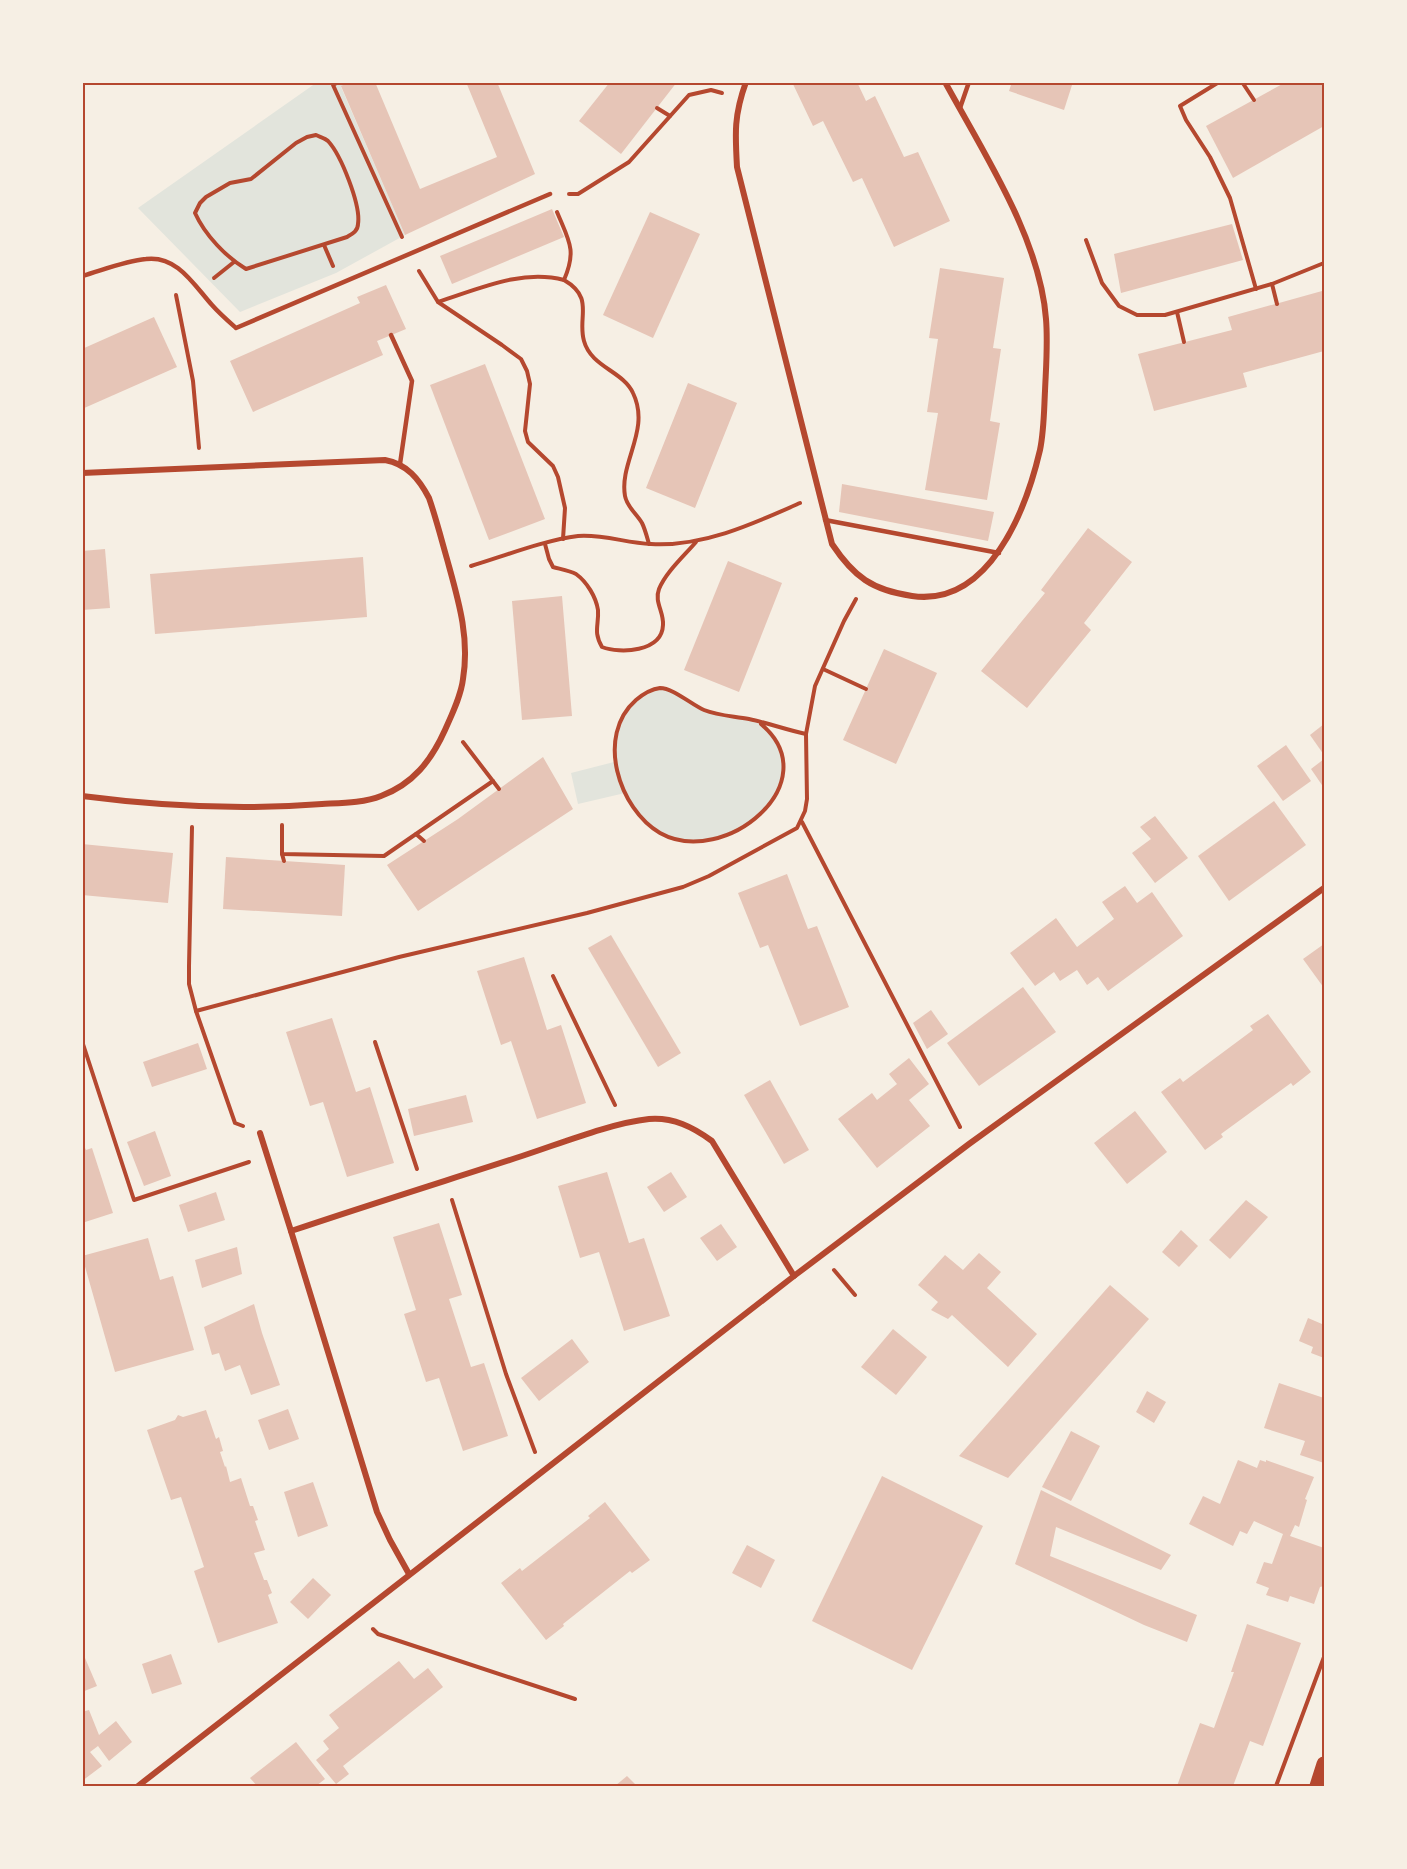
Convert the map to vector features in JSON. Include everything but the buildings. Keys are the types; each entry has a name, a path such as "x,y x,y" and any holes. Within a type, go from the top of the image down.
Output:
{"main road":[{"path":"1317,1786 1324,1764"}],"street":[{"path":"746,82 738,105 735,131 737,167 832,544 848,566 865,582 909,596 926,598 950,592 979,575 999,552 1027,493 1041,448 1046,363 1046,317 1032,253 996,174 945,82"},
{"path":"82,473 200,466 385,460 400,464 421,483 429,498 461,608 466,647 463,682 433,754 412,779 380,797 281,807 203,805 82,795"},
{"path":"138,1786 794,1276 969,1144 1324,888"},
{"path":"291,1231 618,1126 649,1119 668,1120 680,1122 699,1131 712,1141 794,1276"},
{"path":"260,1133 377,1512 409,1574"}],"lane":[{"path":"960,110 969,82"},
{"path":"82,276 148,258 165,260 188,276 211,304 236,328 550,194"},
{"path":"391,335 412,381 400,464"},
{"path":"825,520 999,552"}],"path":[{"path":"338,82 333,85 402,237"},
{"path":"1219,82 1180,106 1186,120 1210,157 1230,198 1256,289"},
{"path":"1242,82 1254,100"},
{"path":"564,280 570,266 572,248 550,194 578,194 629,162 689,95 711,90 741,97"},
{"path":"657,108 670,116"},
{"path":"315,135 327,140 348,177 354,196 358,225 354,233 324,245 246,269 234,262 200,225 195,213 200,203 230,183 251,179 307,136 315,135"},
{"path":"1086,240 1102,284 1119,306 1137,315 1165,315 1177,312 1272,284 1324,263"},
{"path":"324,245 336,273"},
{"path":"409,254 438,302 502,345 524,365 530,384 525,431 528,442 553,466 558,477 565,508 563,539"},
{"path":"210,281 234,262"},
{"path":"172,265 172,278 194,381 200,466"},
{"path":"438,302 517,278 548,276 564,280 575,286 584,312 582,331 587,349 598,362 633,391 639,419 634,449 625,478 625,495 629,506 642,523 649,544"},
{"path":"1272,284 1277,304"},
{"path":"1177,312 1184,342"},
{"path":"450,572 563,539 587,536 649,544 696,541 746,526 819,495"},
{"path":"545,544 554,567 574,573 592,592 597,610 596,629 602,647 624,652 648,645 662,633 664,623 657,602 658,591 696,541"},
{"path":"196,1011 399,957 587,913 683,887 797,828 807,799 806,734 815,686 844,621"},
{"path":"823,669 866,689"},
{"path":"761,724 776,739 784,758 783,775 779,788 771,804 752,822 740,830 719,838 701,842 684,840 664,835 649,826 625,793 617,775 614,762 615,740 624,714 638,698 660,688 669,690 707,711 806,734"},
{"path":"448,722 499,789"},
{"path":"282,854 384,856 493,781"},
{"path":"281,807 284,861"},
{"path":"801,821 969,1144"},
{"path":"416,834 424,841"},
{"path":"193,836 189,984 196,1011 236,1123 260,1133"},
{"path":"553,976 614,1101 618,1126"},
{"path":"82,1041 134,1200 267,1157"},
{"path":"375,1042 423,1188"},
{"path":"445,1181 506,1374 542,1473"},
{"path":"822,1255 855,1295"},
{"path":"357,1615 378,1634 576,1699"},
{"path":"1276,1786 1324,1657"}],"shaded area":[{"path":"316,83 350,83 341,87 405,235 336,273 240,312 138,208"},
{"path":"660,688 709,712 756,721 762,724 776,740 783,770 777,792 762,811 742,826 718,837 693,841 669,838 649,826 625,793 578,804 571,773 614,762 617,736 624,717 637,702"}]}
